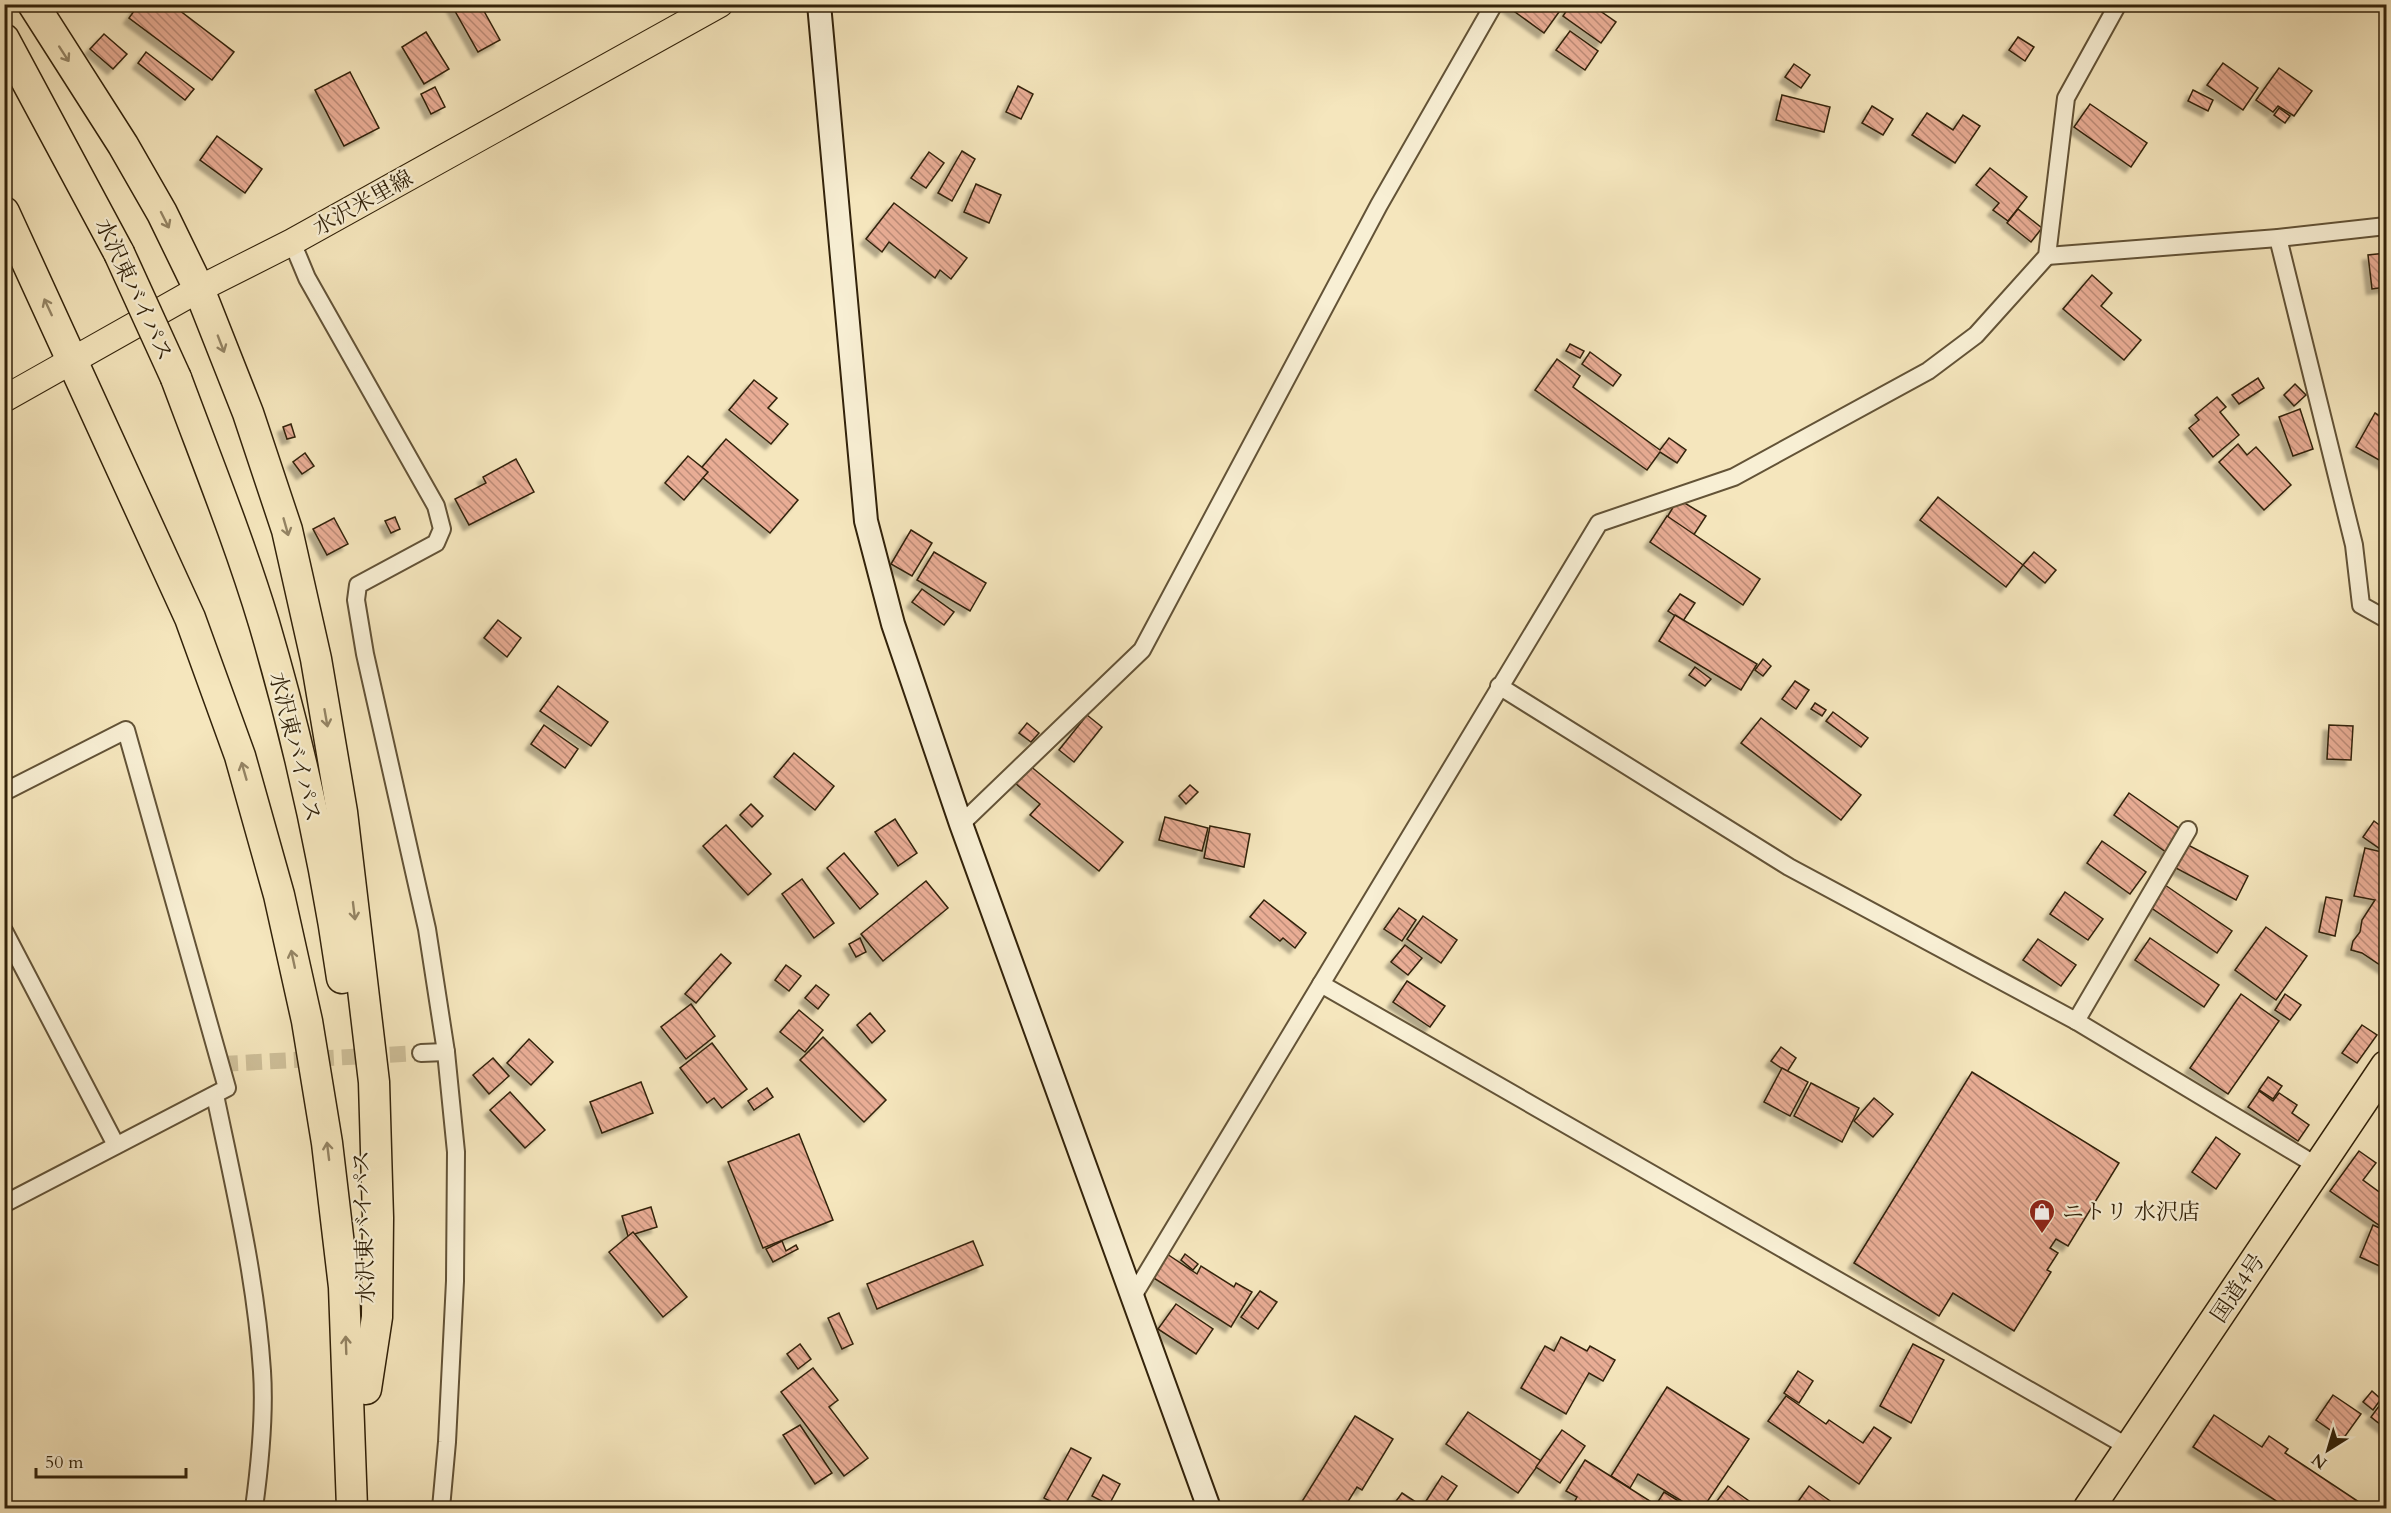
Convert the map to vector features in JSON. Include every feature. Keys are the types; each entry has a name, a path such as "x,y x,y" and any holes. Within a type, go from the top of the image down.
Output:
{"highway":[{"path":"33,4 123,145 162,213 199,289 248,413 287,530 316,659 342,812 374,1082 378,1218 376,1317 366,1389"},
{"name":"水沢東バイパス","path":"4,39 119,253 176,378 219,492 263,621 302,764 334,920 357,1075 366,1205 366,1389 353,1509"},
{"path":"4,212 190,618 240,756 279,896 307,1021 327,1143 344,1287 353,1509"},
{"name":"国道4号","path":"2089,1509 2386,1066"}],"main road":[{"name":"水沢米里線","path":"4,399 199,289 292,242 720,4"}],"street":[{"path":"819,4 866,521 893,624 961,824 1209,1509"},
{"path":"961,824 1142,650 1379,205 1494,4"},
{"path":"1133,1296 1599,523 1734,477 1928,371 1976,335 2047,256 2066,98 2118,4"},
{"path":"2047,256 2278,238 2386,226"},
{"path":"2278,238 2352,534 2361,605 2386,619"},
{"path":"292,242 307,278 436,506 442,529 436,543 358,585 356,600 365,654 424,918 447,1052 456,1152 455,1281 447,1442 441,1509"},
{"path":"1499,686 1789,867 2076,1021 2319,1167"},
{"path":"4,792 126,730 227,1088 4,1204"},
{"path":"2076,1021 2188,830"},
{"path":"4,931 116,1146"},
{"path":"1321,984 2130,1448"},
{"path":"421,1053 447,1052"},
{"path":"215,1095 252,1286 262,1373 261,1431 254,1509"}],"building":[{"path":"139,4 171,4 234,52 212,80 129,18"},
{"path":"451,4 480,4 500,40 478,52"},
{"path":"1504,4 1563,4 1564,5 1544,33"},
{"path":"1571,4 1590,4 1616,22 1601,43 1563,16"},
{"path":"1570,31 1598,51 1585,70 1556,50"},
{"path":"426,32 449,69 424,84 402,47"},
{"path":"104,34 127,54 113,69 90,49"},
{"path":"2018,37 2034,47 2025,61 2009,50"},
{"path":"146,52 194,89 185,100 138,63"},
{"path":"2223,63 2258,88 2243,110 2207,85"},
{"path":"1794,64 1810,75 1801,88 1785,77"},
{"path":"2279,68 2312,91 2294,116 2278,106 2273,112 2256,100"},
{"path":"350,72 379,128 344,146 315,90"},
{"path":"1018,86 1033,94 1021,119 1006,112"},
{"path":"435,87 445,107 431,114 421,94"},
{"path":"2193,90 2213,100 2208,111 2188,101"},
{"path":"1782,95 1830,107 1824,132 1776,120"},
{"path":"2090,104 2147,143 2131,167 2074,127"},
{"path":"1872,106 1893,119 1883,135 1862,123"},
{"path":"2279,108 2290,116 2285,123 2274,115"},
{"path":"1927,113 1953,130 1963,115 1980,126 1955,163 1912,135"},
{"path":"217,136 262,169 245,193 200,160"},
{"path":"962,151 975,159 952,201 938,193"},
{"path":"929,152 944,163 926,188 911,178"},
{"path":"1990,168 2027,197 2008,221 1993,210 1999,203 1976,185"},
{"path":"976,184 1001,195 989,223 964,212"},
{"path":"894,203 967,258 951,279 940,270 935,278 889,242 882,252 866,239"},
{"path":"2018,209 2042,228 2031,242 2007,223"},
{"path":"2386,253 2386,287 2372,289 2368,255"},
{"path":"2092,275 2112,293 2101,306 2141,340 2124,360 2063,309"},
{"path":"1570,344 1584,351 1580,358 1566,351"},
{"path":"1590,352 1621,375 1613,386 1582,364"},
{"path":"1557,359 1580,376 1573,387 1660,450 1669,438 1686,450 1677,463 1660,452 1647,470 1535,390"},
{"path":"2258,378 2264,388 2239,404 2232,395"},
{"path":"754,380 777,398 768,408 788,424 771,444 729,410"},
{"path":"2295,384 2306,395 2294,406 2284,395"},
{"path":"2217,397 2226,407 2220,412 2239,435 2213,457 2189,428 2199,420 2195,415"},
{"path":"2300,409 2313,449 2293,456 2279,417"},
{"path":"2375,413 2386,420 2386,464 2356,447"},
{"path":"291,424 295,437 287,439 283,427"},
{"path":"726,439 798,500 770,533 697,473"},
{"path":"2238,444 2247,455 2256,447 2291,485 2264,510 2219,462"},
{"path":"305,453 314,466 302,474 293,462"},
{"path":"688,456 708,472 684,500 665,483"},
{"path":"516,459 534,492 469,525 455,499 486,483 483,477"},
{"path":"1938,497 2023,565 2006,587 1920,520"},
{"path":"1678,499 1706,516 1693,536 1666,519"},
{"path":"1667,516 1760,579 1743,605 1650,542"},
{"path":"395,517 400,529 391,533 385,521"},
{"path":"334,518 348,544 327,555 313,529"},
{"path":"911,530 932,543 912,576 891,564"},
{"path":"934,552 986,583 970,611 917,580"},
{"path":"2034,552 2056,570 2045,583 2023,565"},
{"path":"922,589 954,612 944,625 912,602"},
{"path":"1680,594 1695,603 1683,621 1668,611"},
{"path":"1675,615 1757,664 1741,690 1659,641"},
{"path":"498,620 521,638 507,657 484,638"},
{"path":"1763,659 1771,666 1763,676 1755,670"},
{"path":"1695,667 1711,679 1705,686 1689,675"},
{"path":"1795,681 1809,690 1796,709 1782,699"},
{"path":"558,686 608,722 591,746 540,711"},
{"path":"1815,703 1826,710 1822,716 1811,709"},
{"path":"1833,712 1868,738 1861,747 1826,721"},
{"path":"1087,715 1102,727 1074,762 1059,750"},
{"path":"1761,718 1861,795 1841,820 1741,743"},
{"path":"1027,723 1039,733 1031,742 1019,733"},
{"path":"544,725 578,749 565,768 531,744"},
{"path":"2329,725 2353,726 2351,760 2327,759"},
{"path":"794,753 834,786 815,810 774,777"},
{"path":"1029,765 1123,842 1099,871 1030,815 1040,804 1015,783"},
{"path":"1190,785 1198,792 1186,804 1179,796"},
{"path":"2129,793 2186,833 2170,855 2114,815"},
{"path":"751,804 763,816 752,827 740,815"},
{"path":"1165,817 1208,828 1202,851 1159,840"},
{"path":"895,819 917,853 898,866 875,832"},
{"path":"2374,821 2386,830 2386,853 2363,837"},
{"path":"726,825 771,874 748,895 703,846"},
{"path":"1210,826 1250,834 1244,867 1204,858"},
{"path":"2102,841 2146,872 2130,894 2087,863"},
{"path":"2186,844 2248,876 2236,900 2174,867"},
{"path":"2365,848 2386,853 2384,899 2386,901 2386,969 2362,953 2351,950 2353,941 2360,932 2362,920 2375,900 2354,896"},
{"path":"844,853 878,894 860,909 827,868"},
{"path":"802,879 834,923 814,938 782,894"},
{"path":"926,881 948,908 883,961 861,934"},
{"path":"2165,885 2232,931 2217,953 2150,907"},
{"path":"2065,892 2103,919 2088,940 2050,914"},
{"path":"2326,897 2342,900 2335,936 2319,932"},
{"path":"1264,900 1306,933 1295,948 1283,938 1280,941 1250,917"},
{"path":"1399,908 1416,920 1402,941 1384,929"},
{"path":"1423,916 1457,940 1441,963 1407,939"},
{"path":"2266,927 2307,956 2276,1000 2235,970"},
{"path":"860,938 866,952 856,957 849,944"},
{"path":"2150,938 2219,985 2204,1007 2135,960"},
{"path":"2038,939 2076,965 2061,986 2023,960"},
{"path":"1405,945 1422,958 1408,975 1391,962"},
{"path":"721,954 731,963 696,1003 685,994"},
{"path":"786,965 801,976 789,991 775,980"},
{"path":"1407,981 1445,1006 1430,1027 1393,1002"},
{"path":"816,985 829,995 818,1009 805,998"},
{"path":"2241,994 2279,1021 2228,1094 2190,1068"},
{"path":"2285,994 2301,1005 2290,1020 2275,1010"},
{"path":"691,1004 715,1036 686,1059 661,1027"},
{"path":"799,1010 823,1030 805,1052 780,1032"},
{"path":"870,1013 885,1031 872,1043 857,1025"},
{"path":"2362,1025 2377,1035 2357,1063 2342,1053"},
{"path":"823,1037 886,1100 864,1122 800,1060"},
{"path":"529,1039 553,1062 531,1085 507,1063"},
{"path":"712,1043 747,1089 722,1108 714,1098 707,1103 680,1068"},
{"path":"1781,1047 1796,1058 1787,1072 1771,1061"},
{"path":"493,1058 509,1076 489,1094 473,1075"},
{"path":"1782,1068 1808,1082 1790,1116 1764,1102"},
{"path":"1972,1072 2119,1163 2068,1246 2056,1239 2050,1248 2058,1253 2047,1270 2051,1272 2014,1331 1953,1293 1939,1316 1854,1263"},
{"path":"2268,1077 2282,1086 2273,1099 2259,1090"},
{"path":"641,1082 653,1113 602,1133 590,1102"},
{"path":"1811,1083 1859,1108 1842,1142 1794,1116"},
{"path":"767,1088 773,1097 754,1110 748,1101"},
{"path":"2259,1091 2273,1101 2279,1093 2297,1105 2292,1113 2309,1125 2298,1141 2248,1107"},
{"path":"510,1092 545,1130 525,1148 490,1110"},
{"path":"1874,1098 1893,1114 1873,1137 1854,1121"},
{"path":"799,1134 833,1220 763,1248 728,1162"},
{"path":"2216,1137 2240,1154 2216,1189 2192,1172"},
{"path":"2359,1151 2376,1163 2363,1180 2386,1197 2386,1230 2330,1191"},
{"path":"651,1207 657,1227 628,1236 622,1216"},
{"path":"2373,1225 2386,1231 2386,1269 2360,1257"},
{"path":"633,1232 687,1297 663,1317 609,1252"},
{"path":"782,1241 786,1251 796,1245 798,1249 773,1262 766,1249"},
{"path":"973,1241 983,1265 877,1309 867,1284"},
{"path":"1164,1252 1197,1274 1201,1266 1234,1287 1236,1283 1252,1292 1231,1327 1149,1275"},
{"path":"1185,1254 1198,1264 1193,1270 1181,1260"},
{"path":"1260,1291 1277,1302 1258,1329 1241,1317"},
{"path":"1176,1304 1213,1329 1196,1354 1158,1329"},
{"path":"839,1313 853,1344 842,1349 828,1318"},
{"path":"1561,1337 1587,1351 1590,1346 1615,1360 1603,1381 1589,1373 1566,1414 1521,1388 1545,1346 1554,1351"},
{"path":"800,1344 811,1359 798,1369 787,1354"},
{"path":"1913,1344 1944,1360 1911,1423 1880,1406"},
{"path":"813,1368 838,1400 829,1407 868,1458 844,1476 781,1392"},
{"path":"1798,1371 1813,1381 1799,1403 1784,1393"},
{"path":"1667,1387 1749,1439 1703,1508 1693,1508 1638,1474 1630,1488 1611,1476"},
{"path":"2372,1391 2381,1399 2373,1410 2363,1402"},
{"path":"2333,1395 2361,1414 2343,1439 2316,1420"},
{"path":"1786,1396 1826,1424 1829,1420 1863,1443 1874,1427 1891,1438 1859,1484 1768,1421"},
{"path":"2382,1402 2386,1405 2386,1429 2371,1417"},
{"path":"1468,1412 1541,1461 1518,1493 1446,1444"},
{"path":"2214,1415 2262,1447 2269,1436 2288,1449 2285,1453 2362,1504 2359,1508 2287,1508 2193,1447"},
{"path":"1355,1416 1393,1439 1362,1490 1357,1487 1344,1508 1298,1508"},
{"path":"800,1425 832,1473 815,1484 783,1435"},
{"path":"1562,1430 1585,1446 1560,1483 1536,1467"},
{"path":"1071,1448 1091,1458 1063,1508 1044,1498"},
{"path":"1585,1460 1656,1505 1664,1492 1690,1508 1571,1508 1577,1497 1566,1491"},
{"path":"1103,1475 1120,1484 1109,1505 1092,1496"},
{"path":"1442,1476 1457,1486 1442,1508 1437,1508 1426,1501"},
{"path":"1728,1486 1759,1508 1718,1508 1714,1505"},
{"path":"1809,1486 1840,1508 1799,1508 1795,1506"},
{"path":"1402,1493 1425,1508 1391,1508"}],"tunnel":[{"path":"222,1064 421,1053"}],"place":[{"name":"ニトリ 水沢店","path":"2042,1235"}]}
